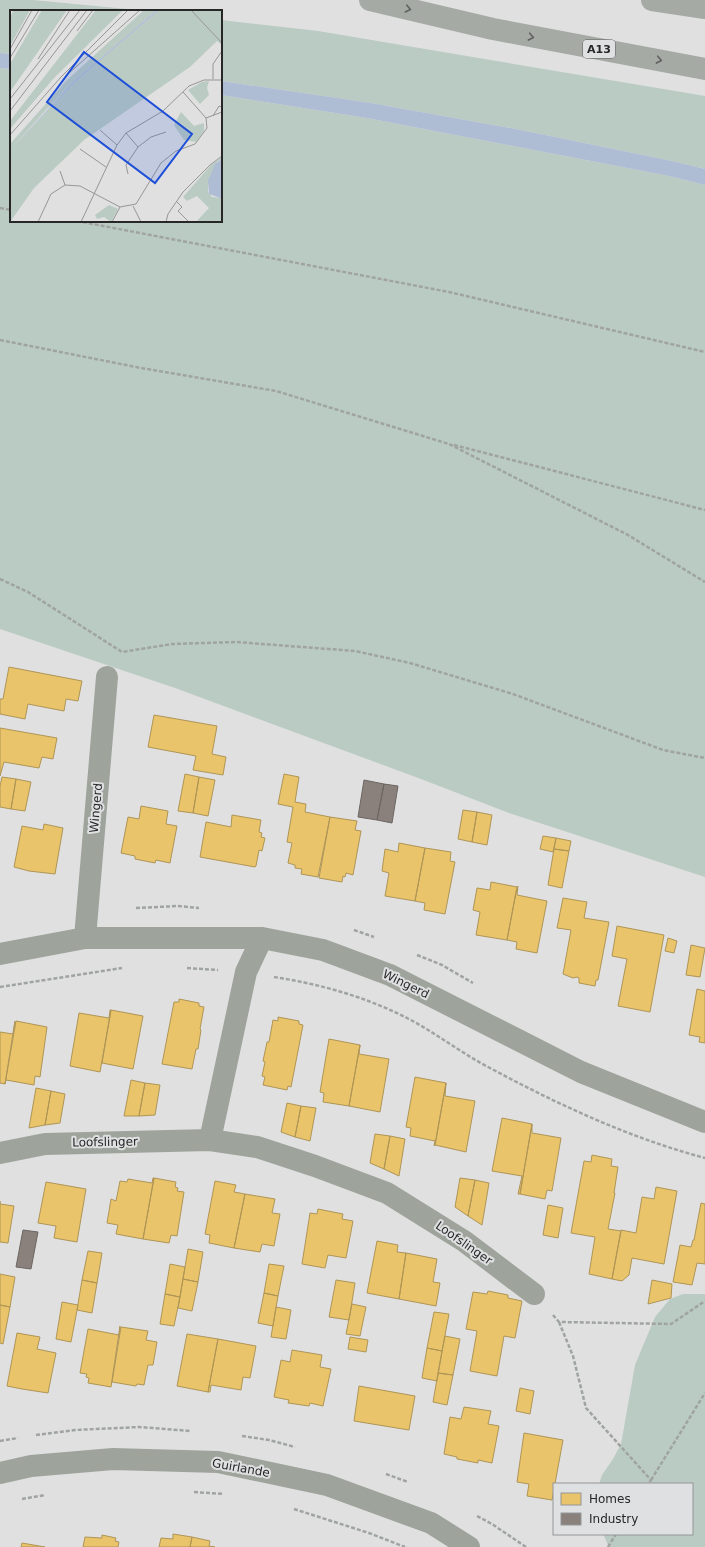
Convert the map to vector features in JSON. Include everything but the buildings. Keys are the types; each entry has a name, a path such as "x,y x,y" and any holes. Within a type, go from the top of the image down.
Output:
{"highway":[{"name":"A13","path":"370,0 493,29 705,69"},
{"path":"652,0 705,8"}],"street":[{"name":"Wingerd","path":"85,938 107,677"},
{"name":"Wingerd","path":"0,954 85,938 262,938 323,950 390,975 581,1072 705,1122"},
{"path":"210,1140 246,972 262,938"},
{"name":"Loofslinger","path":"0,1153 45,1144 210,1140 257,1147 315,1166 387,1193 464,1241 534,1294"},
{"name":"Guirlande","path":"0,1473 31,1466 113,1459 218,1462 327,1485 431,1523 469,1547"}],"path":[{"path":"0,208 10,210"},
{"path":"82,222 449,292 705,352"},
{"path":"0,340 141,368 276,391 449,444 705,510"},
{"path":"449,444 628,535 705,582"},
{"path":"0,579 28,592 122,652 172,644 236,642 355,651 410,663 512,694 663,750 705,758"},
{"path":"0,987 128,967"},
{"path":"186,968 246,972 293,980 369,1000 408,1019 488,1068 568,1108 636,1135 705,1158"},
{"path":"534,1294 559,1322 573,1356 586,1408 651,1480"},
{"path":"559,1322 672,1324 705,1301"},
{"path":"649,1483 705,1393"},
{"path":"188,1491 227,1494"},
{"path":"19,1500 51,1494"},
{"path":"290,1508 369,1533 405,1547"},
{"path":"608,1547 615,1535"}],"shaded area":[{"path":"0,0 33,0 138,10 10,10 10,54 0,53"},
{"path":"222,20 318,31 705,96 705,169 516,129 371,103 222,81"},
{"path":"0,68 10,69 10,222 222,222 222,95 367,118 669,176 705,185 705,877 509,813 175,688 0,629"},
{"path":"683,1294 705,1294 705,1547 609,1547 603,1535 693,1535 693,1483 599,1483 602,1475 621,1444 635,1365 655,1317 670,1299"}],"water":[{"path":"0,53 10,54 10,69 0,68"},
{"path":"222,81 371,103 516,129 672,161 705,169 705,185 669,176 367,118 222,95"}]}
